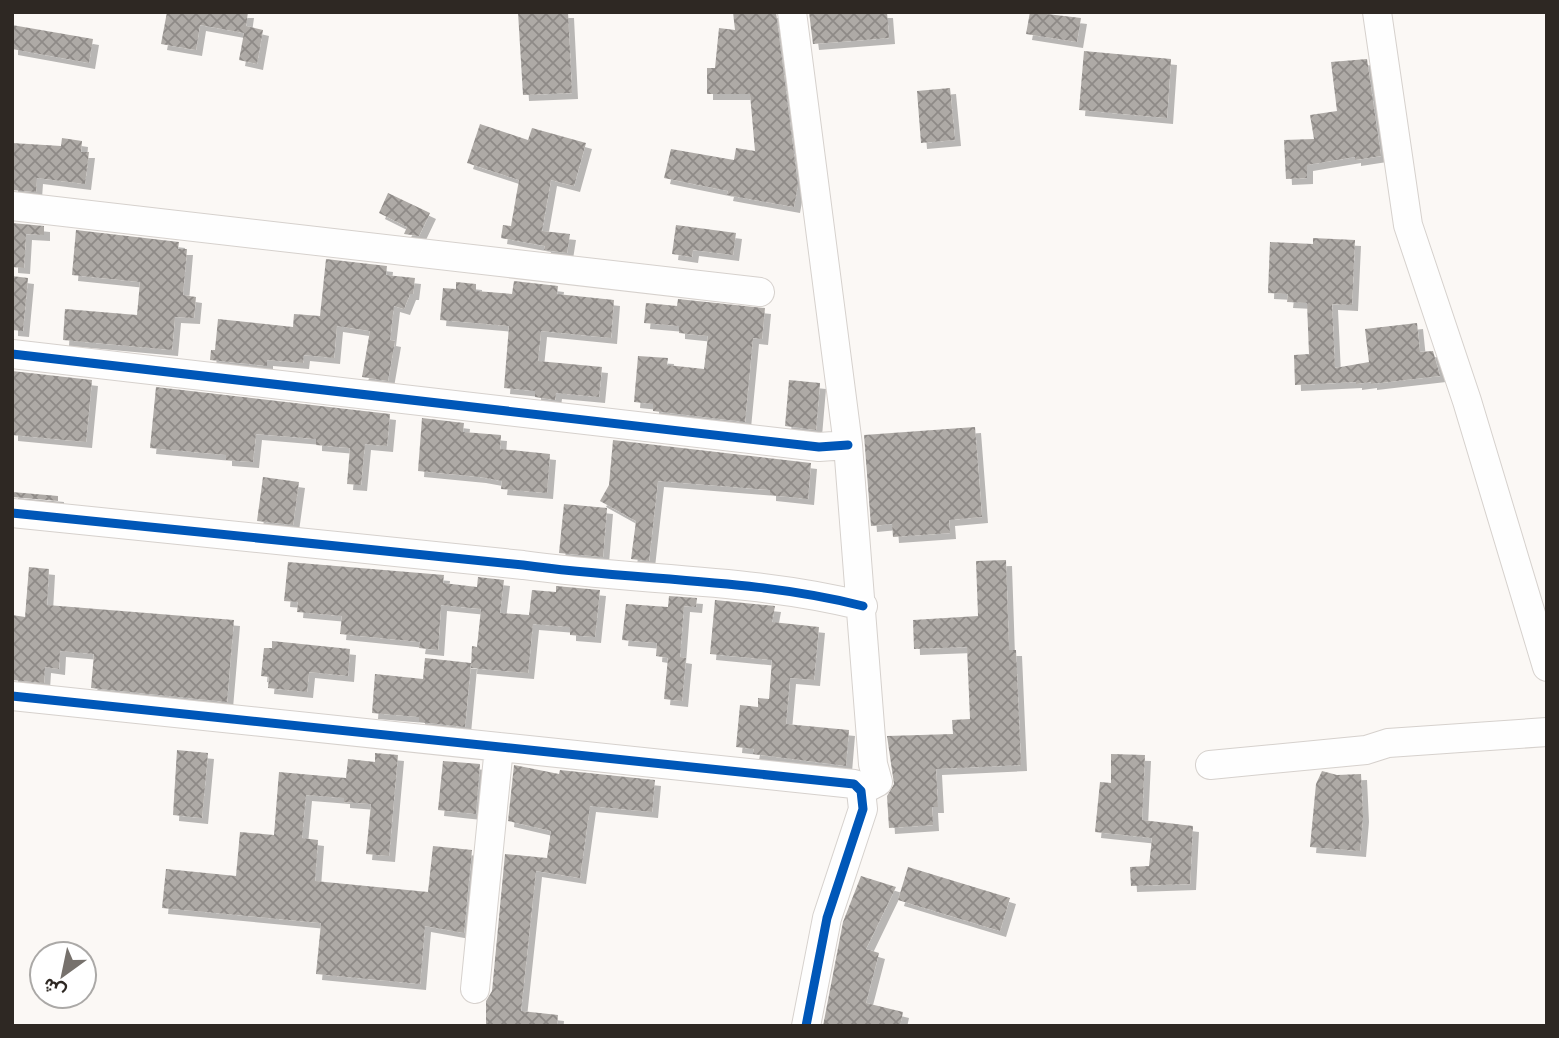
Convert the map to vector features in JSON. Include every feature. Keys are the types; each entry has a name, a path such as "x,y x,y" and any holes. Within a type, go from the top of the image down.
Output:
{"street":[{"path":"792,12 848,445 863,606 873,764 878,782 860,791"},
{"path":"1377,12 1408,225 1467,401 1547,667"},
{"path":"12,206 760,292"},
{"path":"12,355 820,447 848,445"},
{"path":"12,513 523,565 598,576 709,582 819,595 863,606"},
{"path":"12,696 854,784 860,791 863,809 827,918 806,1026"},
{"path":"1210,765 1366,750 1388,743 1547,732"},
{"path":"475,989 499,747"}],"building":[{"path":"167,12 248,12 246,26 263,30 257,64 239,60 244,33 200,25 196,50 161,44"},
{"path":"518,12 568,12 572,93 523,95"},
{"path":"733,12 776,12 798,185 794,207 727,195 728,191 664,178 671,149 734,160 736,148 755,151 750,94 707,94 707,68 715,68 719,28 735,30"},
{"path":"809,12 887,12 889,38 813,44"},
{"path":"1030,12 1081,18 1077,42 1026,34"},
{"path":"12,25 93,39 89,63 12,49"},
{"path":"1084,51 1171,59 1167,118 1079,110"},
{"path":"1367,59 1381,156 1355,160 1355,157 1307,165 1307,178 1286,179 1284,140 1314,139 1310,115 1337,111 1331,62"},
{"path":"950,88 955,140 921,143 917,91"},
{"path":"480,124 528,140 532,128 586,143 574,186 551,180 542,231 570,234 567,253 544,250 545,246 501,238 503,225 511,226 519,180 467,163"},
{"path":"62,138 82,141 81,152 89,152 85,184 37,178 36,192 12,190 12,143 61,146"},
{"path":"388,193 430,213 419,236 404,234 407,227 379,213"},
{"path":"12,223 44,226 44,235 26,234 24,268 12,267"},
{"path":"676,225 736,233 733,255 693,250 692,257 672,254"},
{"path":"76,230 179,242 178,249 187,249 183,295 196,297 194,318 175,317 172,350 63,340 65,309 137,315 140,282 72,275"},
{"path":"1313,238 1355,240 1352,305 1332,304 1335,368 1369,362 1365,329 1417,323 1420,352 1433,351 1440,376 1371,384 1356,382 1295,385 1294,355 1309,354 1307,303 1287,302 1288,294 1268,293 1270,242 1313,244"},
{"path":"326,259 387,266 386,275 415,278 413,294 410,294 404,309 394,306 390,340 395,341 388,381 362,377 370,331 337,326 334,358 304,355 303,363 267,360 267,366 210,360 211,350 215,350 218,319 293,327 294,314 320,316"},
{"path":"12,276 28,278 23,331 12,330"},
{"path":"514,281 558,286 557,294 614,300 611,338 541,331 538,361 602,367 599,397 556,393 555,400 535,397 535,391 504,388 509,326 440,320 443,288 456,289 456,282 476,284 476,291 512,294"},
{"path":"678,299 765,308 762,339 753,338 745,422 653,411 653,404 634,402 638,356 668,358 667,365 704,369 708,336 679,333 679,326 644,323 646,303 677,306"},
{"path":"12,371 92,380 86,442 12,435"},
{"path":"789,380 820,383 816,430 785,426"},
{"path":"156,387 390,414 387,446 365,444 361,485 347,484 350,448 316,445 316,439 256,434 253,462 226,460 226,455 150,448"},
{"path":"422,418 464,423 463,432 501,435 500,449 550,454 547,493 501,489 502,481 480,477 418,471"},
{"path":"975,427 982,517 949,520 950,533 893,537 892,524 871,526 864,435"},
{"path":"613,440 811,463 808,499 770,495 770,490 658,481 649,561 631,559 636,521 600,501 609,485"},
{"path":"263,477 299,482 293,525 257,521"},
{"path":"12,492 58,496 58,501 12,497"},
{"path":"564,504 607,508 603,557 559,553"},
{"path":"1006,560 1009,650 1016,650 1021,765 936,769 938,807 932,807 933,825 889,828 887,796 894,784 887,736 953,734 952,720 970,719 967,647 914,649 913,620 978,616 976,561"},
{"path":"288,562 444,575 443,583 477,587 478,577 504,580 500,613 529,615 532,590 556,592 556,586 600,590 595,637 570,635 570,627 533,624 528,673 471,668 472,646 477,647 481,609 441,605 438,650 419,648 420,642 340,634 342,616 297,612 298,602 284,601"},
{"path":"29,567 49,569 47,605 234,620 227,702 91,688 94,654 60,651 59,669 45,667 44,683 12,680 12,615 25,617"},
{"path":"669,596 697,598 696,607 684,606 680,657 686,658 682,701 664,699 668,658 656,656 657,643 622,640 626,604 668,607"},
{"path":"715,600 775,606 772,622 819,627 814,680 790,678 786,724 849,730 846,766 753,754 754,749 736,747 740,705 758,707 758,698 769,699 772,660 710,654"},
{"path":"272,641 350,649 348,676 309,672 307,692 268,688 269,677 261,676 264,648 272,648"},
{"path":"425,658 471,663 465,727 419,722 419,717 372,713 375,674 423,679"},
{"path":"177,750 208,753 202,818 173,815"},
{"path":"375,753 398,755 389,856 366,854 371,804 344,802 344,798 306,795 302,838 318,840 315,881 428,892 433,846 472,850 464,933 425,926 420,984 316,974 321,923 162,908 166,869 236,876 240,832 274,835 279,772 346,778 348,759 375,762"},
{"path":"1111,754 1145,755 1142,820 1193,826 1190,884 1131,886 1130,867 1149,866 1152,838 1095,832 1100,782 1111,783"},
{"path":"443,761 480,764 476,814 438,810"},
{"path":"514,765 559,774 560,770 655,780 652,812 590,806 580,878 536,871 521,1011 558,1015 557,1026 486,1026 486,1001 492,991 505,854 547,858 551,831 508,821"},
{"path":"1322,771 1337,775 1361,774 1363,816 1360,851 1310,847 1316,784"},
{"path":"908,867 1010,898 1000,931 898,900"},
{"path":"861,876 896,887 866,949 879,953 866,1003 903,1012 900,1026 823,1026 843,922"}],"cycle path":[{"path":"12,354 819,447 848,445"},
{"path":"12,513 736,585 863,606"},
{"path":"12,696 854,784 861,791 863,809 827,918 806,1026"}]}
